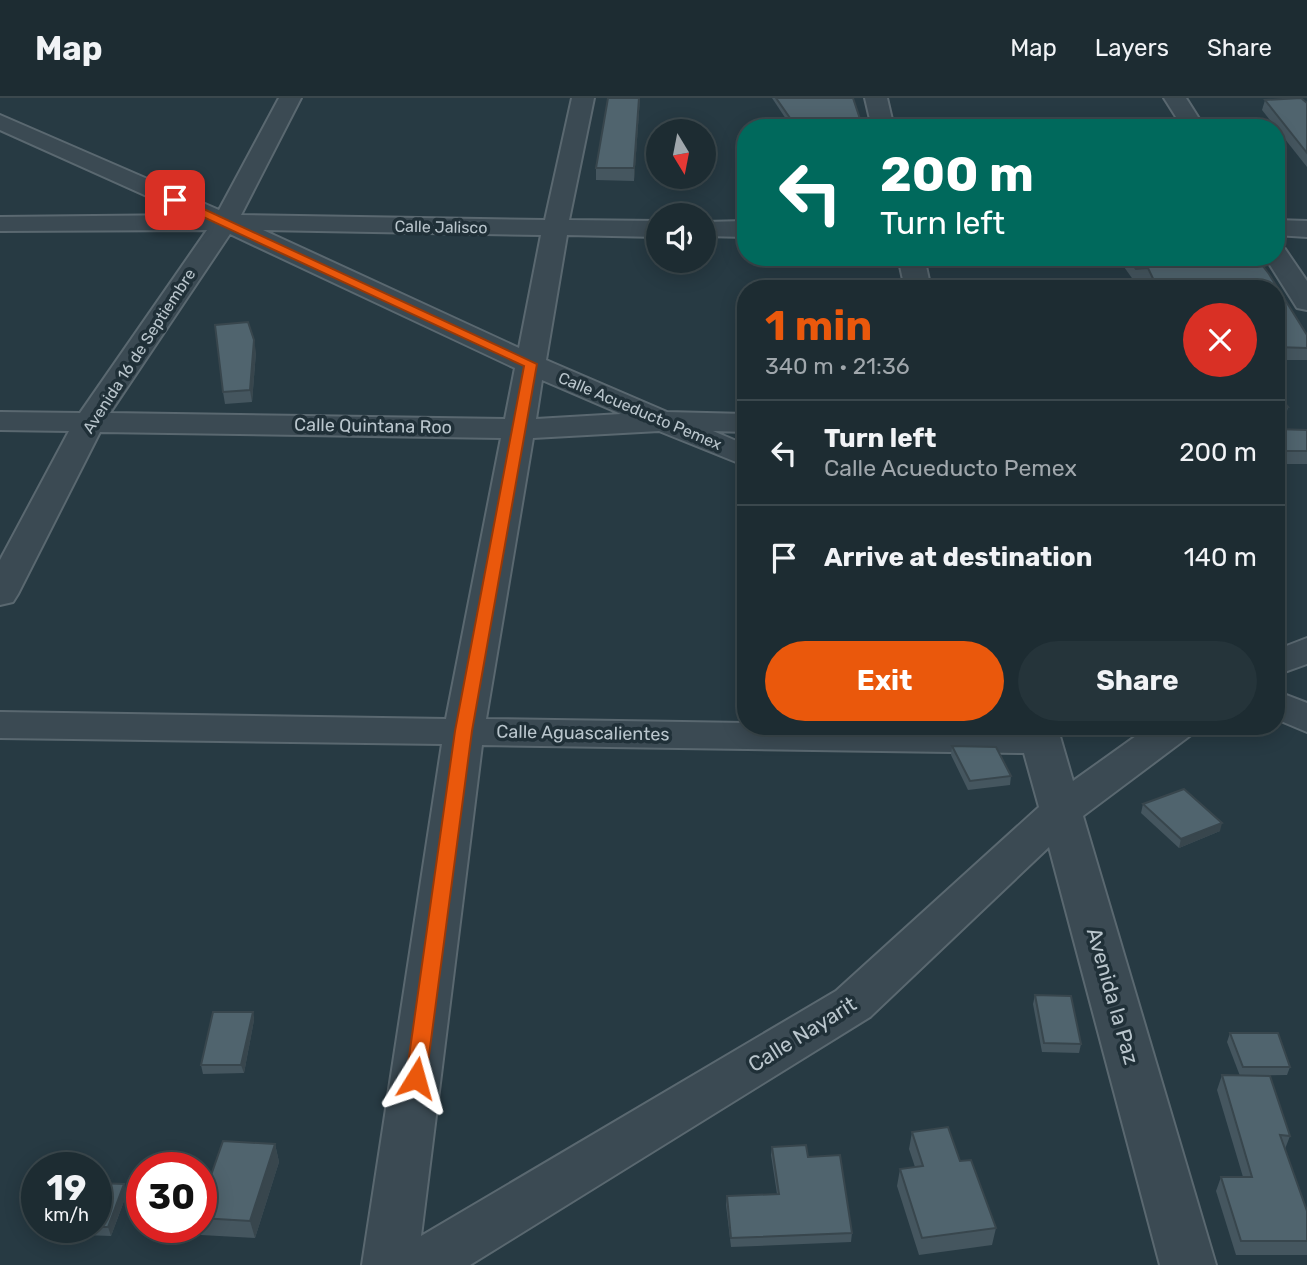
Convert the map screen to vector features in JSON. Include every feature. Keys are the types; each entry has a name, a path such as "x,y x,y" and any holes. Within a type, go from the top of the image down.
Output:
{"street":[{"name":"Avenida 16 de Septiembre","path":"0,594 90,421 225,222 290,98"},
{"path":"390,1265 464,731 555,229 583,98"},
{"path":"876,98 881,119"},
{"path":"1175,98 1188,119"},
{"name":"Calle Acueducto Pemex","path":"0,122 225,222 531,364 737,453"},
{"name":"Calle Jalisco","path":"0,224 225,222 646,229"},
{"path":"1285,228 1307,229"},
{"path":"716,229 737,229"},
{"path":"1284,266 1307,302"},
{"name":"Calle Quintana Roo","path":"0,421 518,429 667,421 737,423"},
{"path":"1285,660 1307,649"},
{"path":"1285,708 1307,719"},
{"name":"Calle Aguascalientes","path":"0,726 737,732"},
{"name":"Avenida la Paz","path":"1039,735 1188,1265"},
{"name":"Calle Nayarit","path":"422,1265 853,1004 1061,811 1165,735"}],"building":[{"path":"608,98 639,98 634,168 596,168"},
{"path":"776,98 853,98 860,119 791,119"},
{"path":"1301,98 1307,103 1307,153 1285,125 1285,119 1280,119 1265,100"},
{"path":"1134,266 1263,266 1273,280 1154,280 1148,268 1136,269"},
{"path":"1285,300 1307,335 1307,348 1285,347"},
{"path":"248,322 254,340 250,390 223,392 215,325"},
{"path":"1285,429 1307,430 1307,451 1285,451"},
{"path":"952,746 996,747 1011,776 970,781"},
{"path":"1184,789 1222,823 1181,839 1143,804"},
{"path":"1035,995 1071,996 1081,1044 1044,1043"},
{"path":"213,1012 253,1012 241,1065 201,1065"},
{"path":"1230,1033 1278,1033 1290,1067 1243,1067"},
{"path":"1222,1075 1270,1076 1290,1136 1280,1135 1307,1211 1307,1241 1241,1241 1221,1177 1252,1177"},
{"path":"948,1127 960,1161 971,1160 996,1228 922,1238 900,1169 923,1166 912,1132"},
{"path":"223,1141 275,1144 250,1221 217,1219 217,1158"},
{"path":"806,1145 808,1157 840,1155 852,1233 731,1238 727,1196 779,1194 772,1147"},
{"path":"112,1184 124,1184 112,1216"}],"route":[{"path":"175,200 531,364 464,731 416,1078"}]}
